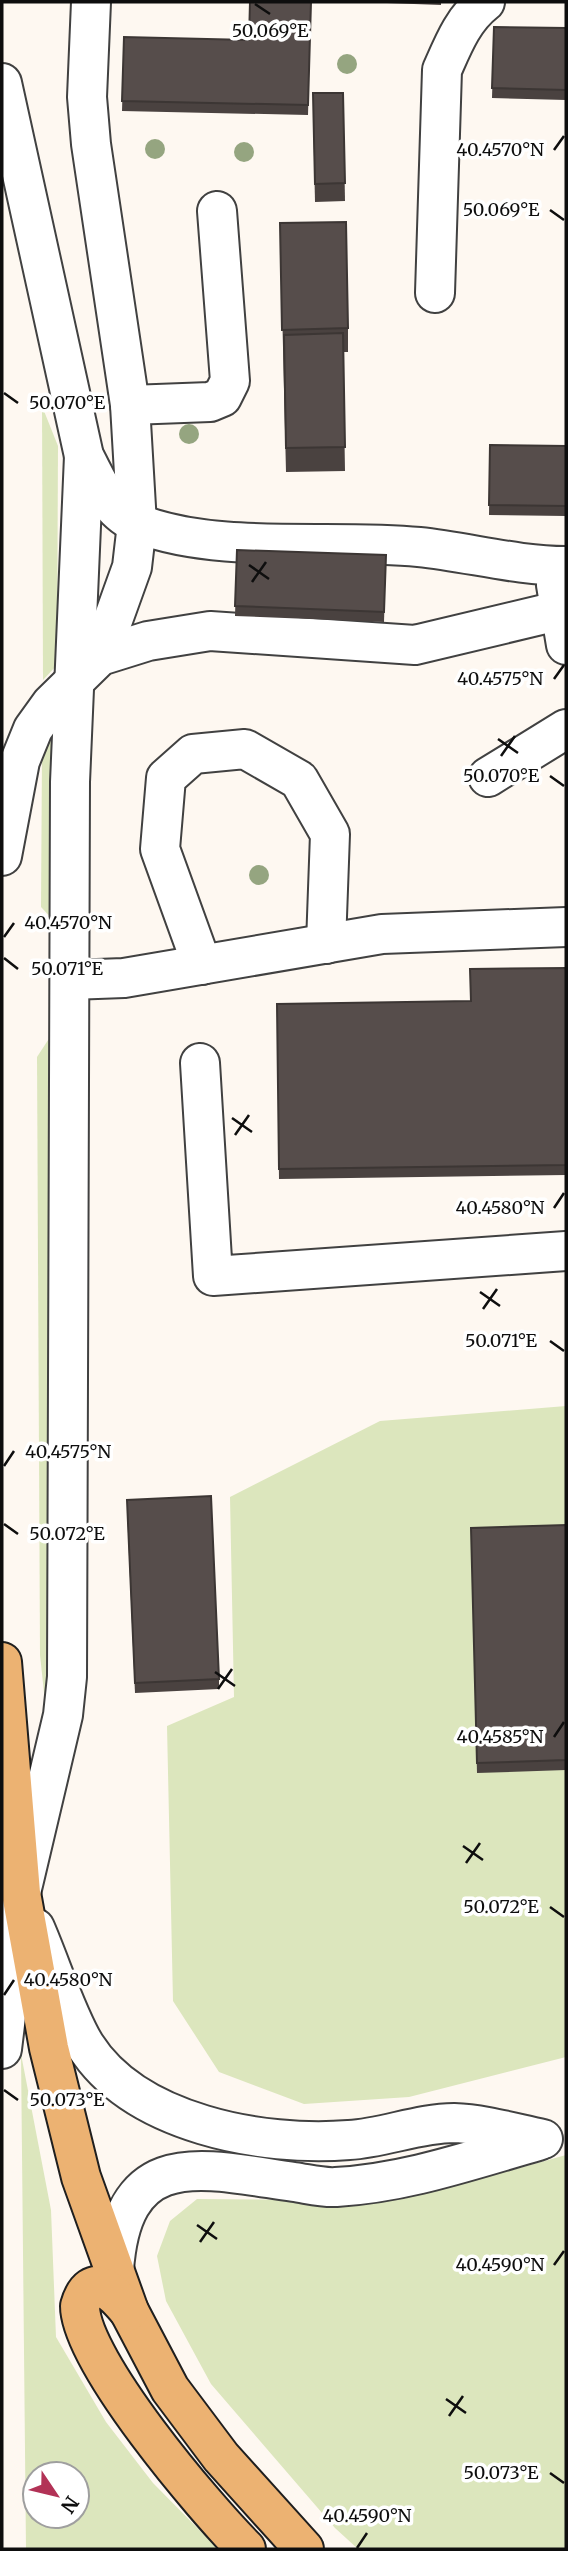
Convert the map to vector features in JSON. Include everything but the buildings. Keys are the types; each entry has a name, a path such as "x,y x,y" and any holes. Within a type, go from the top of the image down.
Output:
{"main road":[{"path":"2,1662 21,1893 68,2132 114,2270 129,2311 170,2389 221,2458 304,2549"},
{"path":"129,2311 106,2287 97,2286 88,2290 80,2306 80,2313 100,2357 144,2428 184,2482 246,2549"}],"lane":[{"path":"2,856 20,761 33,729 51,704 88,666 132,567 137,524 130,405 90,144 87,97 91,2"},
{"path":"435,293 442,71 454,42 472,11 485,2"},
{"path":"2,83 84,456 88,666 70,782 67,1677 63,1715 21,1893 2,2049"},
{"path":"130,405 210,402 222,397 230,382 217,211"},
{"path":"84,456 105,497 117,511 137,524 206,539 418,547 559,566 565,621 415,645 210,631 148,641 88,666"},
{"path":"488,777 566,729"},
{"path":"202,965 160,849 166,778 193,754 245,749 299,780 330,834 326,944"},
{"path":"70,980 124,978 382,934 566,927"},
{"path":"200,1063 212,1276 566,1251"},
{"path":"21,1893 84,2044 105,2072 136,2096 186,2118 241,2135 292,2140 349,2140 452,2123 554,2134"},
{"path":"114,2270 116,2238 122,2221 143,2189 172,2172 199,2169 332,2188 385,2183 554,2134"}],"green space":[{"path":"42,406 58,446 57,665 43,680"},
{"path":"57,731 56,923 41,907 42,754"},
{"path":"54,1031 56,1649 47,1721 40,1655 37,1057"},
{"path":"566,1406 566,2057 409,2097 304,2104 219,2072 173,2001 167,1726 234,1697 230,1497 380,1421"},
{"path":"21,2054 51,2210 56,2337 106,2422 153,2483 218,2549 26,2549 26,2530 91,2530 91,2460 25,2460"},
{"path":"566,2155 566,2549 358,2549 335,2528 211,2384 166,2301 157,2256 170,2221 197,2199 338,2200 462,2184"}]}
